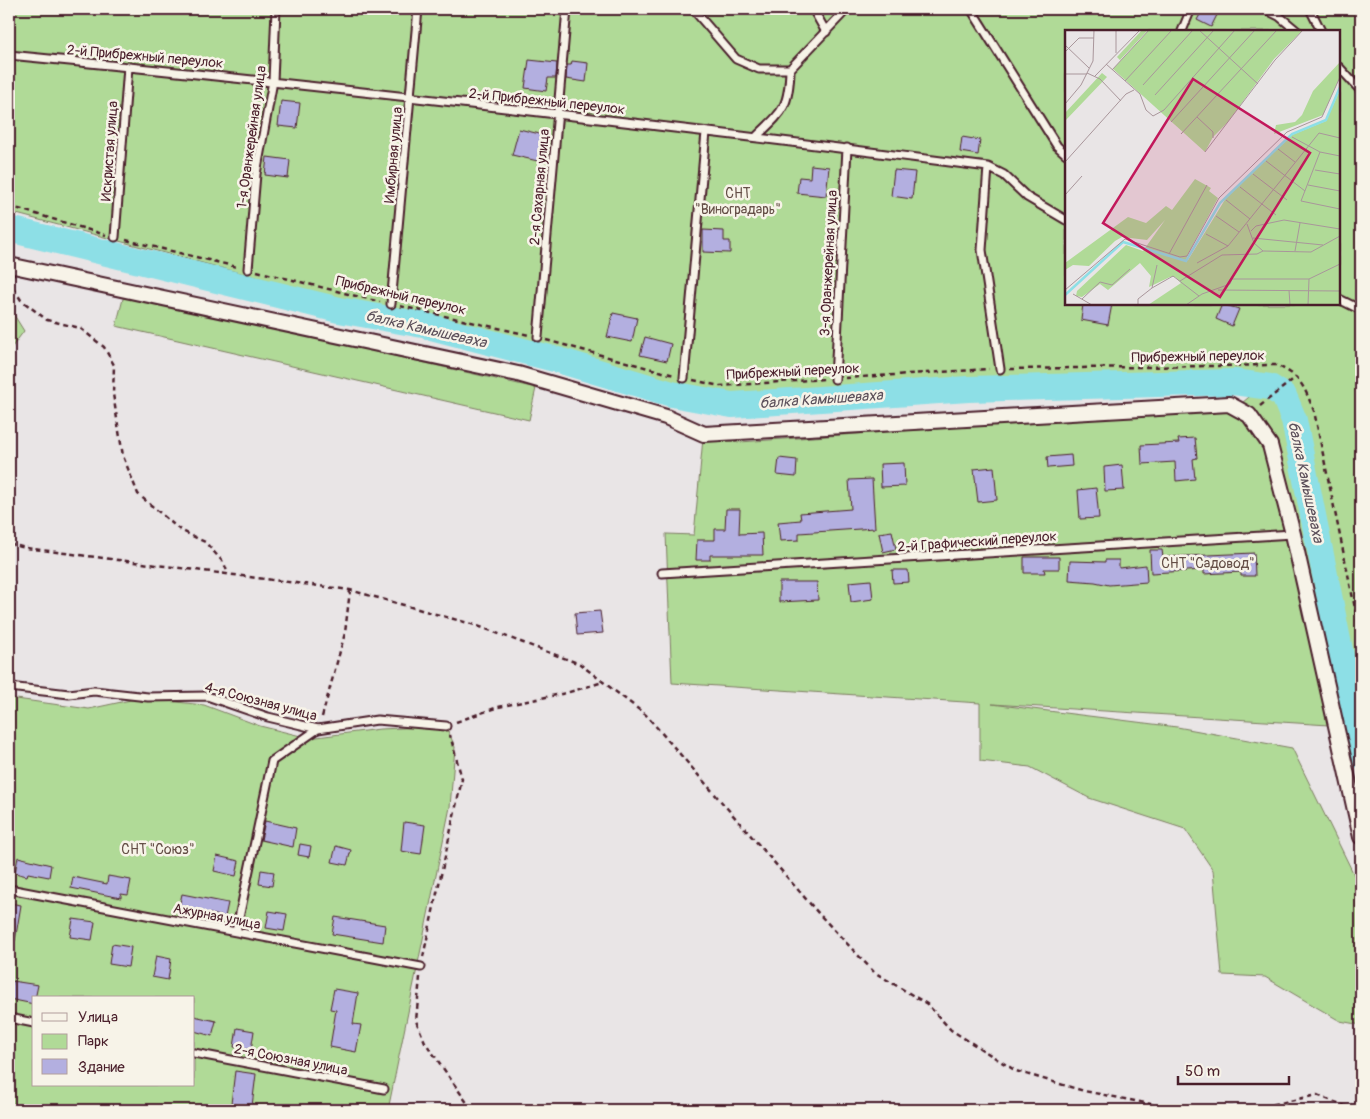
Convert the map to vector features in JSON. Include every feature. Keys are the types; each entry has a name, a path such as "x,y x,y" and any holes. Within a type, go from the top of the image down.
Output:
{"street":[{"path":"9,265 518,374 666,417 704,434 1229,404 1249,415 1270,445 1361,836"}],"lane":[{"name":"1-я Оранжерейная улица","path":"248,269 256,174 273,81 276,9"},
{"name":"Имбирная улица","path":"391,304 418,9"},
{"name":"2-я Сахарная улица","path":"538,337 567,9"},
{"path":"693,9 736,60 759,69 790,68 848,9"},
{"path":"813,9 826,32"},
{"path":"971,9 1057,146 1065,153"},
{"path":"1182,30 1191,9"},
{"path":"1266,9 1279,16 1296,30"},
{"path":"1310,9 1321,30"},
{"name":"2-й Прибрежный переулок","path":"9,55 273,81 411,99 756,137 988,167 1004,175 1027,197 1065,219"},
{"name":"Искристая улица","path":"115,237 128,67"},
{"path":"756,137 783,111 790,88 790,68"},
{"path":"1340,68 1361,91"},
{"path":"684,378 706,132"},
{"name":"3-я Оранжерейная улица","path":"834,379 846,148"},
{"path":"988,167 982,250 1000,369"},
{"path":"1340,300 1361,310"},
{"name":"2-й Графический переулок","path":"662,573 1292,534"},
{"name":"4-я Союзная улица","path":"9,687 69,694 94,691 148,697 206,696 268,716 318,729 377,720 446,726"},
{"path":"236,932 272,761 318,729"},
{"name":"Ажурная улица","path":"9,889 421,967"},
{"path":"9,1018 32,1023"},
{"name":"2-я Союзная улица","path":"195,1053 384,1089"}],"path":[{"name":"Прибрежный переулок","path":"9,206 115,237 391,304 538,337 684,378 720,386 1000,369 1276,364 1289,370 1302,382 1314,411 1361,637"},
{"path":"9,282 21,300 47,320 80,328 104,347 114,365 113,394 123,456 138,494 180,530 205,542 224,563 229,574"},
{"path":"1249,415 1296,377"},
{"path":"9,544 26,548 350,590 475,625 580,664 646,715 819,914 874,972 927,1004 951,1030 1016,1070 1084,1090 1165,1107 1257,1108 1317,1095 1355,1110"},
{"path":"318,729 344,633 350,590"},
{"path":"472,1110 425,1042 416,1021 421,967 462,779 455,747 446,726 498,707 566,693 604,682"}],"green space":[{"path":"9,9 1361,9 1361,727 992,704 1177,727 1292,748 1361,889 1361,1025 1340,1021 1265,977 1222,975 1213,870 1185,829 1089,798 1030,767 980,761 980,703 672,683 666,534 694,535 703,438 740,442 1236,408 1267,382 734,395 673,387 9,212"},
{"path":"124,295 536,388 529,420 116,326"},
{"path":"9,307 24,331 9,351"},
{"name":"СНТ \"Союз\"","path":"9,698 89,709 140,698 204,705 260,726 309,738 380,729 446,726 455,747 450,807 388,1110 9,1110"}],"building":[{"path":"1203,9 1217,15 1211,27 1197,20"},
{"path":"529,60 557,63 556,78 548,78 546,91 525,88"},
{"path":"572,61 588,63 586,82 566,79 567,65 571,65"},
{"path":"281,101 300,103 297,128 278,126"},
{"path":"519,129 548,136 542,162 512,155"},
{"path":"962,137 980,140 978,155 960,152"},
{"path":"267,157 290,160 288,178 265,175"},
{"path":"811,165 829,167 826,196 797,193 799,177 810,178"},
{"path":"894,170 915,172 912,199 891,196"},
{"path":"703,230 724,231 724,241 730,241 730,253 703,252"},
{"path":"1083,305 1112,305 1108,325 1081,320"},
{"path":"1222,305 1239,309 1232,326 1216,319"},
{"path":"613,313 637,318 632,342 607,337"},
{"path":"645,337 671,344 667,361 640,355"},
{"path":"1195,438 1197,458 1193,459 1195,479 1176,481 1175,462 1142,464 1141,445 1179,443 1178,439"},
{"path":"1071,455 1072,466 1048,468 1047,457"},
{"path":"779,458 797,460 796,477 777,475"},
{"path":"904,463 905,486 881,487 880,464"},
{"path":"1122,465 1124,490 1105,491 1104,467"},
{"path":"994,467 997,500 978,502 974,469"},
{"path":"872,479 875,528 799,533 799,540 780,541 778,522 801,520 800,513 851,509 849,480"},
{"path":"1096,488 1099,518 1080,519 1078,490"},
{"path":"726,509 740,509 739,534 762,533 763,555 710,555 710,560 696,560 697,540 715,540 715,529 725,529"},
{"path":"892,531 896,549 883,552 879,533"},
{"path":"1150,550 1162,550 1163,557 1254,553 1255,576 1241,576 1241,572 1204,574 1204,570 1151,573"},
{"path":"1024,557 1059,557 1059,569 1044,569 1045,573 1024,573"},
{"path":"1105,560 1119,560 1119,568 1146,565 1147,582 1109,585 1069,580 1070,561 1105,562"},
{"path":"892,570 908,570 909,582 893,583"},
{"path":"871,580 873,599 851,602 849,582"},
{"path":"779,582 817,582 818,600 779,602"},
{"path":"600,611 603,633 577,635 575,613"},
{"path":"265,821 296,828 293,847 261,840"},
{"path":"404,822 425,825 421,854 401,851"},
{"path":"300,844 311,846 309,857 298,855"},
{"path":"336,846 351,850 347,865 332,862"},
{"path":"217,856 239,861 236,876 214,871"},
{"path":"18,857 51,865 49,877 28,873 27,876 15,873"},
{"path":"261,870 274,872 272,886 259,884"},
{"path":"108,876 131,880 128,895 121,894 121,898 71,888 73,877 107,884"},
{"path":"182,894 228,903 225,917 196,911 195,915 178,912"},
{"path":"9,903 21,905 15,941 9,940"},
{"path":"269,911 287,914 284,931 266,928"},
{"path":"335,917 385,925 383,942 332,934"},
{"path":"73,919 95,922 92,940 70,937"},
{"path":"112,944 131,947 128,967 109,964"},
{"path":"156,956 171,959 168,980 152,977"},
{"path":"12,981 38,985 36,996 32,996 32,1004 9,999 9,984 12,985"},
{"path":"334,989 358,993 353,1024 361,1025 356,1052 330,1047 336,1010 330,1009"},
{"path":"195,1016 216,1021 212,1036 195,1031"},
{"path":"237,1028 254,1031 251,1050 234,1047"},
{"path":"235,1071 256,1074 252,1106 231,1104"}],"waterway":[{"name":"балка Камышеваха","path":"9,229 339,310 423,325 558,360 672,394 732,405 968,389 1234,382 1270,387 1284,396 1294,420 1361,755"}],"park label":[{"name":"СНТ \"Виноградарь\"","path":"738,202"},
{"name":"СНТ \"Садовод\"","path":"1208,563"}]}
